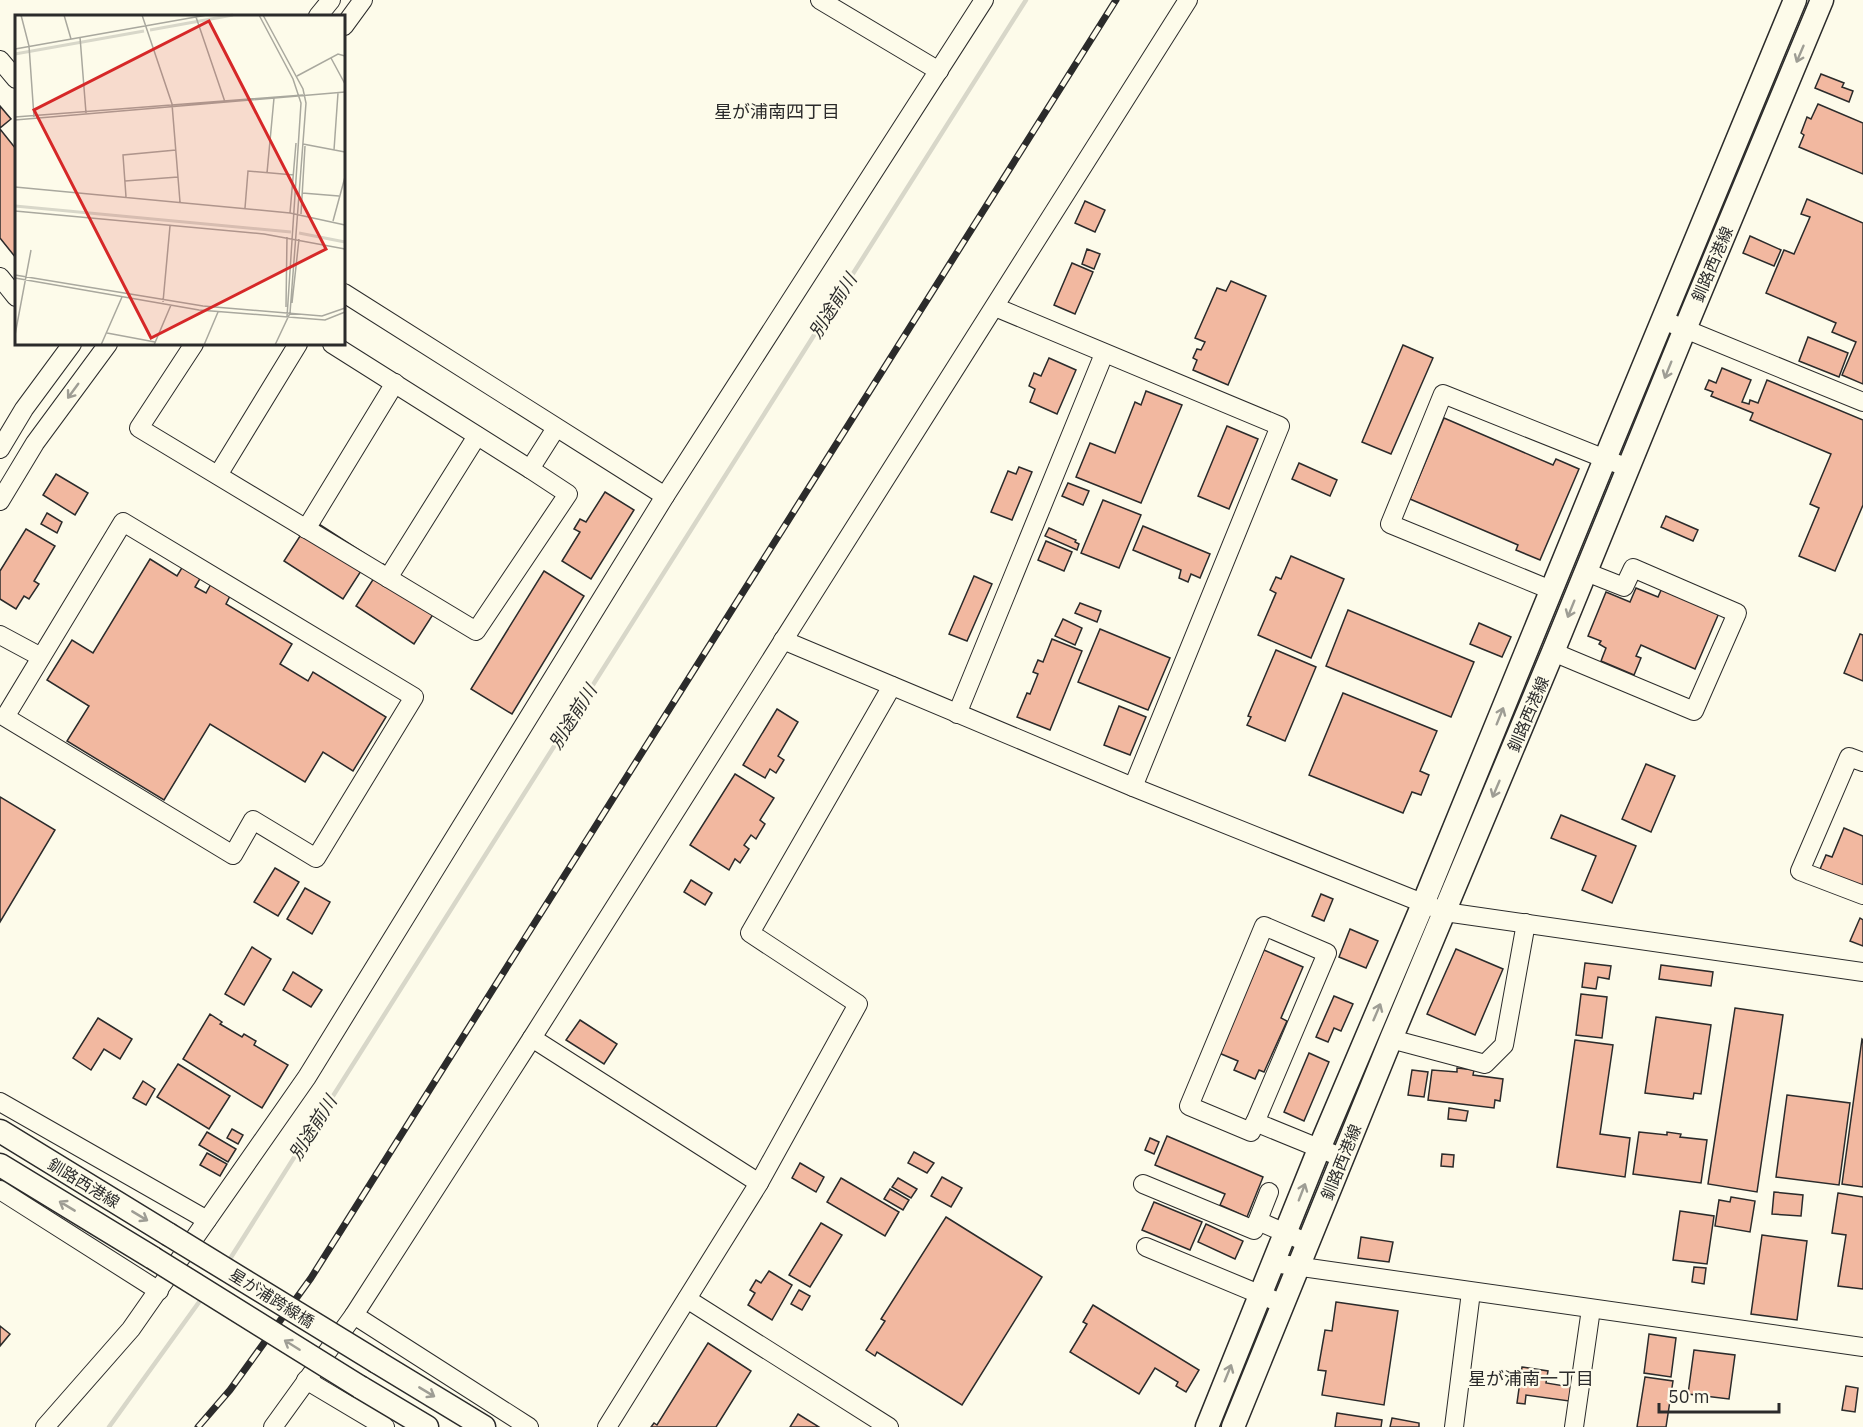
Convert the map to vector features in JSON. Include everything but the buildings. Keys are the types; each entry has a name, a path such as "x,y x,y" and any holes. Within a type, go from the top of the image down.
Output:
{"main road":[{"name":"釧路西港線","path":"1207,1427 1319,1149 1423,904 1795,0"},
{"name":"釧路西港線","path":"1233,1427 1391,1039 1822,0"},
{"name":"釧路西港線","path":"0,1131 168,1234"},
{"name":"釧路西港線","path":"0,1165 153,1258"},
{"name":"星が浦跨線橋","path":"168,1234 484,1427"},
{"name":"星が浦跨線橋","path":"153,1258 427,1427"}],"street":[{"path":"319,15 331,0"},
{"path":"345,25 363,0"},
{"path":"820,0 939,71"},
{"path":"45,1427 131,1329 307,1077 664,496 984,0"},
{"path":"273,1427 354,1315 532,1038 1188,0"},
{"path":"0,60 15,79"},
{"path":"0,277 15,296"},
{"path":"345,293 664,496"},
{"path":"995,307 1280,426 1133,786"},
{"path":"1663,320 1863,402"},
{"path":"0,501 35,443 107,345"},
{"path":"193,345 139,428 476,631 568,494 334,345"},
{"path":"218,475 297,345"},
{"path":"0,448 63,347"},
{"path":"957,714 1104,354"},
{"path":"306,528 395,383"},
{"path":"1551,590 1390,524 1443,394 1628,468"},
{"path":"530,469 556,428"},
{"path":"388,578 477,435"},
{"path":"123,522 414,697 316,858 254,820 233,855 5,717 41,657 123,522"},
{"path":"1553,652 1694,711 1737,613 1633,568 1624,587 1586,572"},
{"path":"0,635 41,657"},
{"path":"783,640 957,714 1445,912 1863,972"},
{"path":"607,1427 759,1183 858,1004 750,933 892,686"},
{"path":"1863,762 1849,757 1800,871 1863,895"},
{"path":"1391,1039 1485,1064 1504,1045 1526,923"},
{"path":"1264,927 1327,953 1255,1122 1251,1132 1189,1106 1264,927"},
{"path":"532,1038 759,1183"},
{"path":"0,1102 207,1220"},
{"path":"1255,1122 1343,1158"},
{"path":"1143,1184 1254,1230 1269,1192"},
{"path":"0,1190 159,1290"},
{"path":"1258,1221 1308,1243"},
{"path":"1146,1247 1283,1304"},
{"path":"1274,1263 1863,1347"},
{"path":"1454,1427 1471,1292"},
{"path":"687,1299 889,1427"},
{"path":"1574,1427 1591,1309"},
{"path":"354,1315 529,1427"},
{"path":"306,1380 385,1427"}],"waterway":[{"name":"別途前川","path":"228,1262 1026,0"},
{"name":"別途前川","path":"109,1427 202,1298"}],"railway":[{"path":"198,1427 230,1390 311,1278 1116,0"}],"district":[{"name":"星が浦南四丁目","path":"777,112"},
{"name":"星が浦南一丁目","path":"1531,1379"}]}
